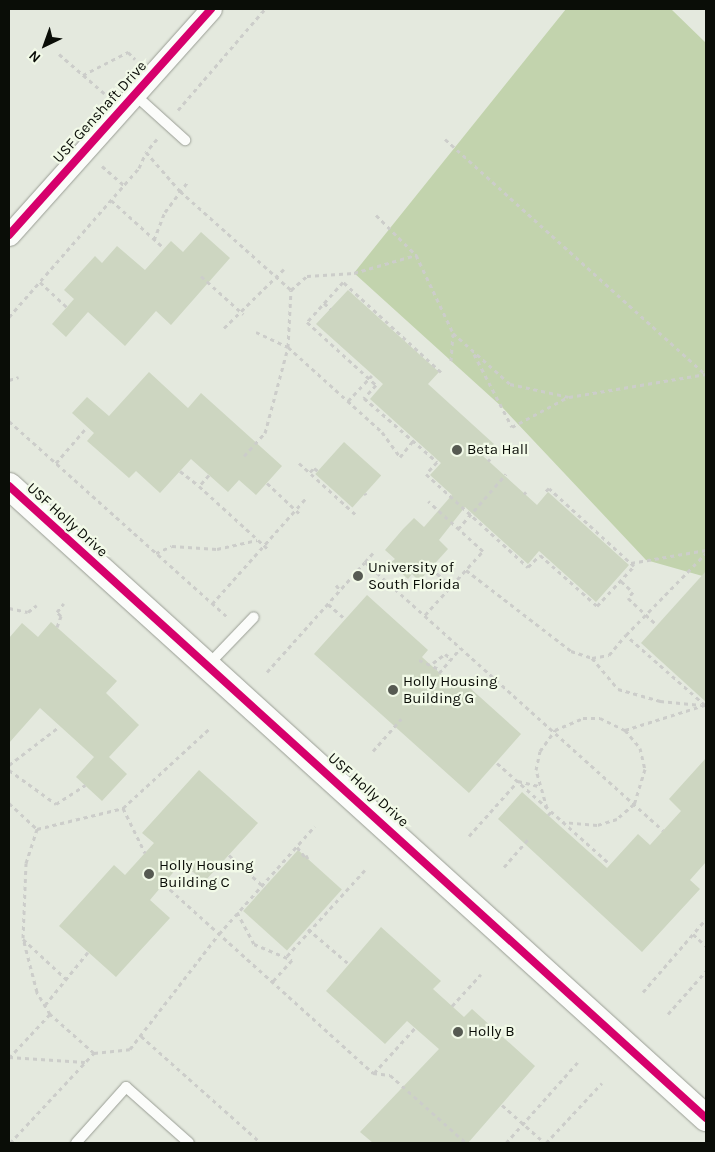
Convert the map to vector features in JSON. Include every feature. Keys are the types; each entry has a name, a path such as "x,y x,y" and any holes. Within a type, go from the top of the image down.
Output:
{"street":[{"name":"USF Genshaft Drive","path":"9,235 211,9"},
{"name":"USF Holly Drive","path":"9,486 634,1048 706,1108"},
{"name":"USF Holly Drive","path":"634,1048 706,1118"}],"lane":[{"path":"134,94 185,140"},
{"path":"208,666 254,617"},
{"path":"76,1143 126,1087 190,1143"}],"path":[{"path":"178,110 265,9"},
{"path":"83,75 128,52"},
{"path":"59,54 106,96"},
{"path":"9,317 111,200 157,139"},
{"path":"445,139 706,374"},
{"path":"146,152 180,191 290,290"},
{"path":"154,240 155,230 188,182"},
{"path":"111,200 164,248"},
{"path":"376,215 416,255 453,333 510,384 569,397"},
{"path":"244,456 265,432 288,347 290,290 307,276 354,273 416,255"},
{"path":"224,328 243,314 284,269"},
{"path":"201,276 243,314"},
{"path":"40,282 67,307"},
{"path":"441,372 343,282 307,322 376,385 364,398 437,462 426,474 528,567 540,555 597,606 634,566 549,488 544,493"},
{"path":"324,303 331,308"},
{"path":"256,332 288,347 382,432 400,457 413,441"},
{"path":"451,360 453,333"},
{"path":"473,350 512,427 569,397 706,374"},
{"path":"348,401 372,375"},
{"path":"9,380 19,377"},
{"path":"9,421 226,616"},
{"path":"56,463 88,427"},
{"path":"299,463 355,514"},
{"path":"310,472 314,468 318,471"},
{"path":"180,470 269,550"},
{"path":"458,528 506,474"},
{"path":"199,486 209,475"},
{"path":"429,484 433,480"},
{"path":"267,483 301,516"},
{"path":"212,604 307,497"},
{"path":"425,615 482,551 428,501"},
{"path":"156,553 172,546 217,549 258,540"},
{"path":"631,563 706,552"},
{"path":"466,570 571,652 592,658 608,654 706,552"},
{"path":"267,672 373,553"},
{"path":"366,562 664,830"},
{"path":"431,568 451,586"},
{"path":"621,581 633,592 628,598 658,625"},
{"path":"336,585 340,590"},
{"path":"327,595 331,599"},
{"path":"57,627 61,616 57,612 64,603"},
{"path":"328,604 345,619"},
{"path":"10,610 28,612 37,605"},
{"path":"626,635 706,705"},
{"path":"420,660 433,663 440,672 461,648"},
{"path":"433,663 445,654 452,658"},
{"path":"592,658 618,689 660,701 706,705"},
{"path":"625,730 706,705"},
{"path":"548,808 538,786 540,751 554,732 583,718 605,719 625,730 640,748 645,769 634,804 617,819 597,826 564,822"},
{"path":"373,751 402,719"},
{"path":"9,765 60,726"},
{"path":"37,828 123,808 209,729"},
{"path":"497,762 610,864"},
{"path":"9,770 56,804 85,785"},
{"path":"518,781 538,786"},
{"path":"469,836 518,781"},
{"path":"9,803 37,828"},
{"path":"123,808 145,853"},
{"path":"548,815 552,811"},
{"path":"10,1143 94,1053 130,1049 219,934 264,886 315,826"},
{"path":"37,828 26,862 23,938 45,1005 50,1014 94,1053"},
{"path":"504,867 529,838"},
{"path":"297,846 306,857"},
{"path":"229,855 264,886"},
{"path":"287,956 365,870"},
{"path":"164,884 373,1073 390,1075 466,1143"},
{"path":"238,912 254,944 287,956 292,960 272,982"},
{"path":"643,992 706,919"},
{"path":"309,930 349,964"},
{"path":"693,934 706,946"},
{"path":"23,938 66,979"},
{"path":"45,1005 88,952"},
{"path":"668,1014 706,971"},
{"path":"452,1006 481,974"},
{"path":"9,1058 50,1014"},
{"path":"373,1073 415,1028"},
{"path":"141,1036 261,1143"},
{"path":"9,1058 85,1062"},
{"path":"506,1143 578,1062"},
{"path":"502,1105 545,1143 602,1083"}],"green space":[{"path":"566,9 671,9 706,43 706,577 646,560 502,407 354,273"}],"building":[{"path":"201,232 230,258 171,325 156,311 125,346 88,312 66,337 52,324 74,299 64,290 95,256 102,263 117,246 145,270 171,241 183,252"},
{"name":"Beta Hall","path":"348,290 439,372 428,384 494,444 483,456 537,505 548,492 629,565 596,602 539,551 528,564 465,507 439,540 448,549 419,581 412,574 408,579 390,563 395,559 385,550 403,529 414,518 424,527 452,495 430,475 441,463 370,399 383,384 316,324"},
{"path":"149,372 188,408 201,393 282,466 256,495 239,480 228,492 191,459 160,493 136,471 129,478 87,441 94,433 72,413 87,397 109,416"},
{"path":"344,442 381,475 352,507 315,474"},
{"path":"706,571 706,702 641,643"},
{"name":"Holly Housing Building G","path":"367,595 428,650 422,657 454,686 460,679 521,734 469,793 314,654"},
{"path":"51,622 117,681 106,693 139,725 109,757 127,774 102,801 76,777 94,757 40,708 9,743 9,638 22,623 38,637"},
{"path":"706,758 706,862 690,880 700,889 642,952 498,819 522,792 607,868 638,834 650,845 681,811 669,799"},
{"name":"Holly Housing Building C","path":"199,770 258,823 204,882 182,862 150,900 170,918 116,977 59,926 114,865 125,875 154,843 142,833"},
{"path":"298,850 342,889 287,950 243,911"},
{"name":"Holly B","path":"381,927 441,981 433,989 464,1017 472,1009 535,1066 468,1143 373,1143 360,1132 439,1049 407,1021 385,1044 326,991"}],"cycle path":[{"path":"9,235 211,9"},
{"path":"9,486 706,1118"}],"place":[{"name":"Beta Hall","path":"457,450"},
{"name":"University of South Florida","path":"358,576"},
{"name":"Holly Housing Building G","path":"393,690"},
{"name":"Holly Housing Building C","path":"149,874"},
{"name":"Holly B","path":"458,1032"}]}
